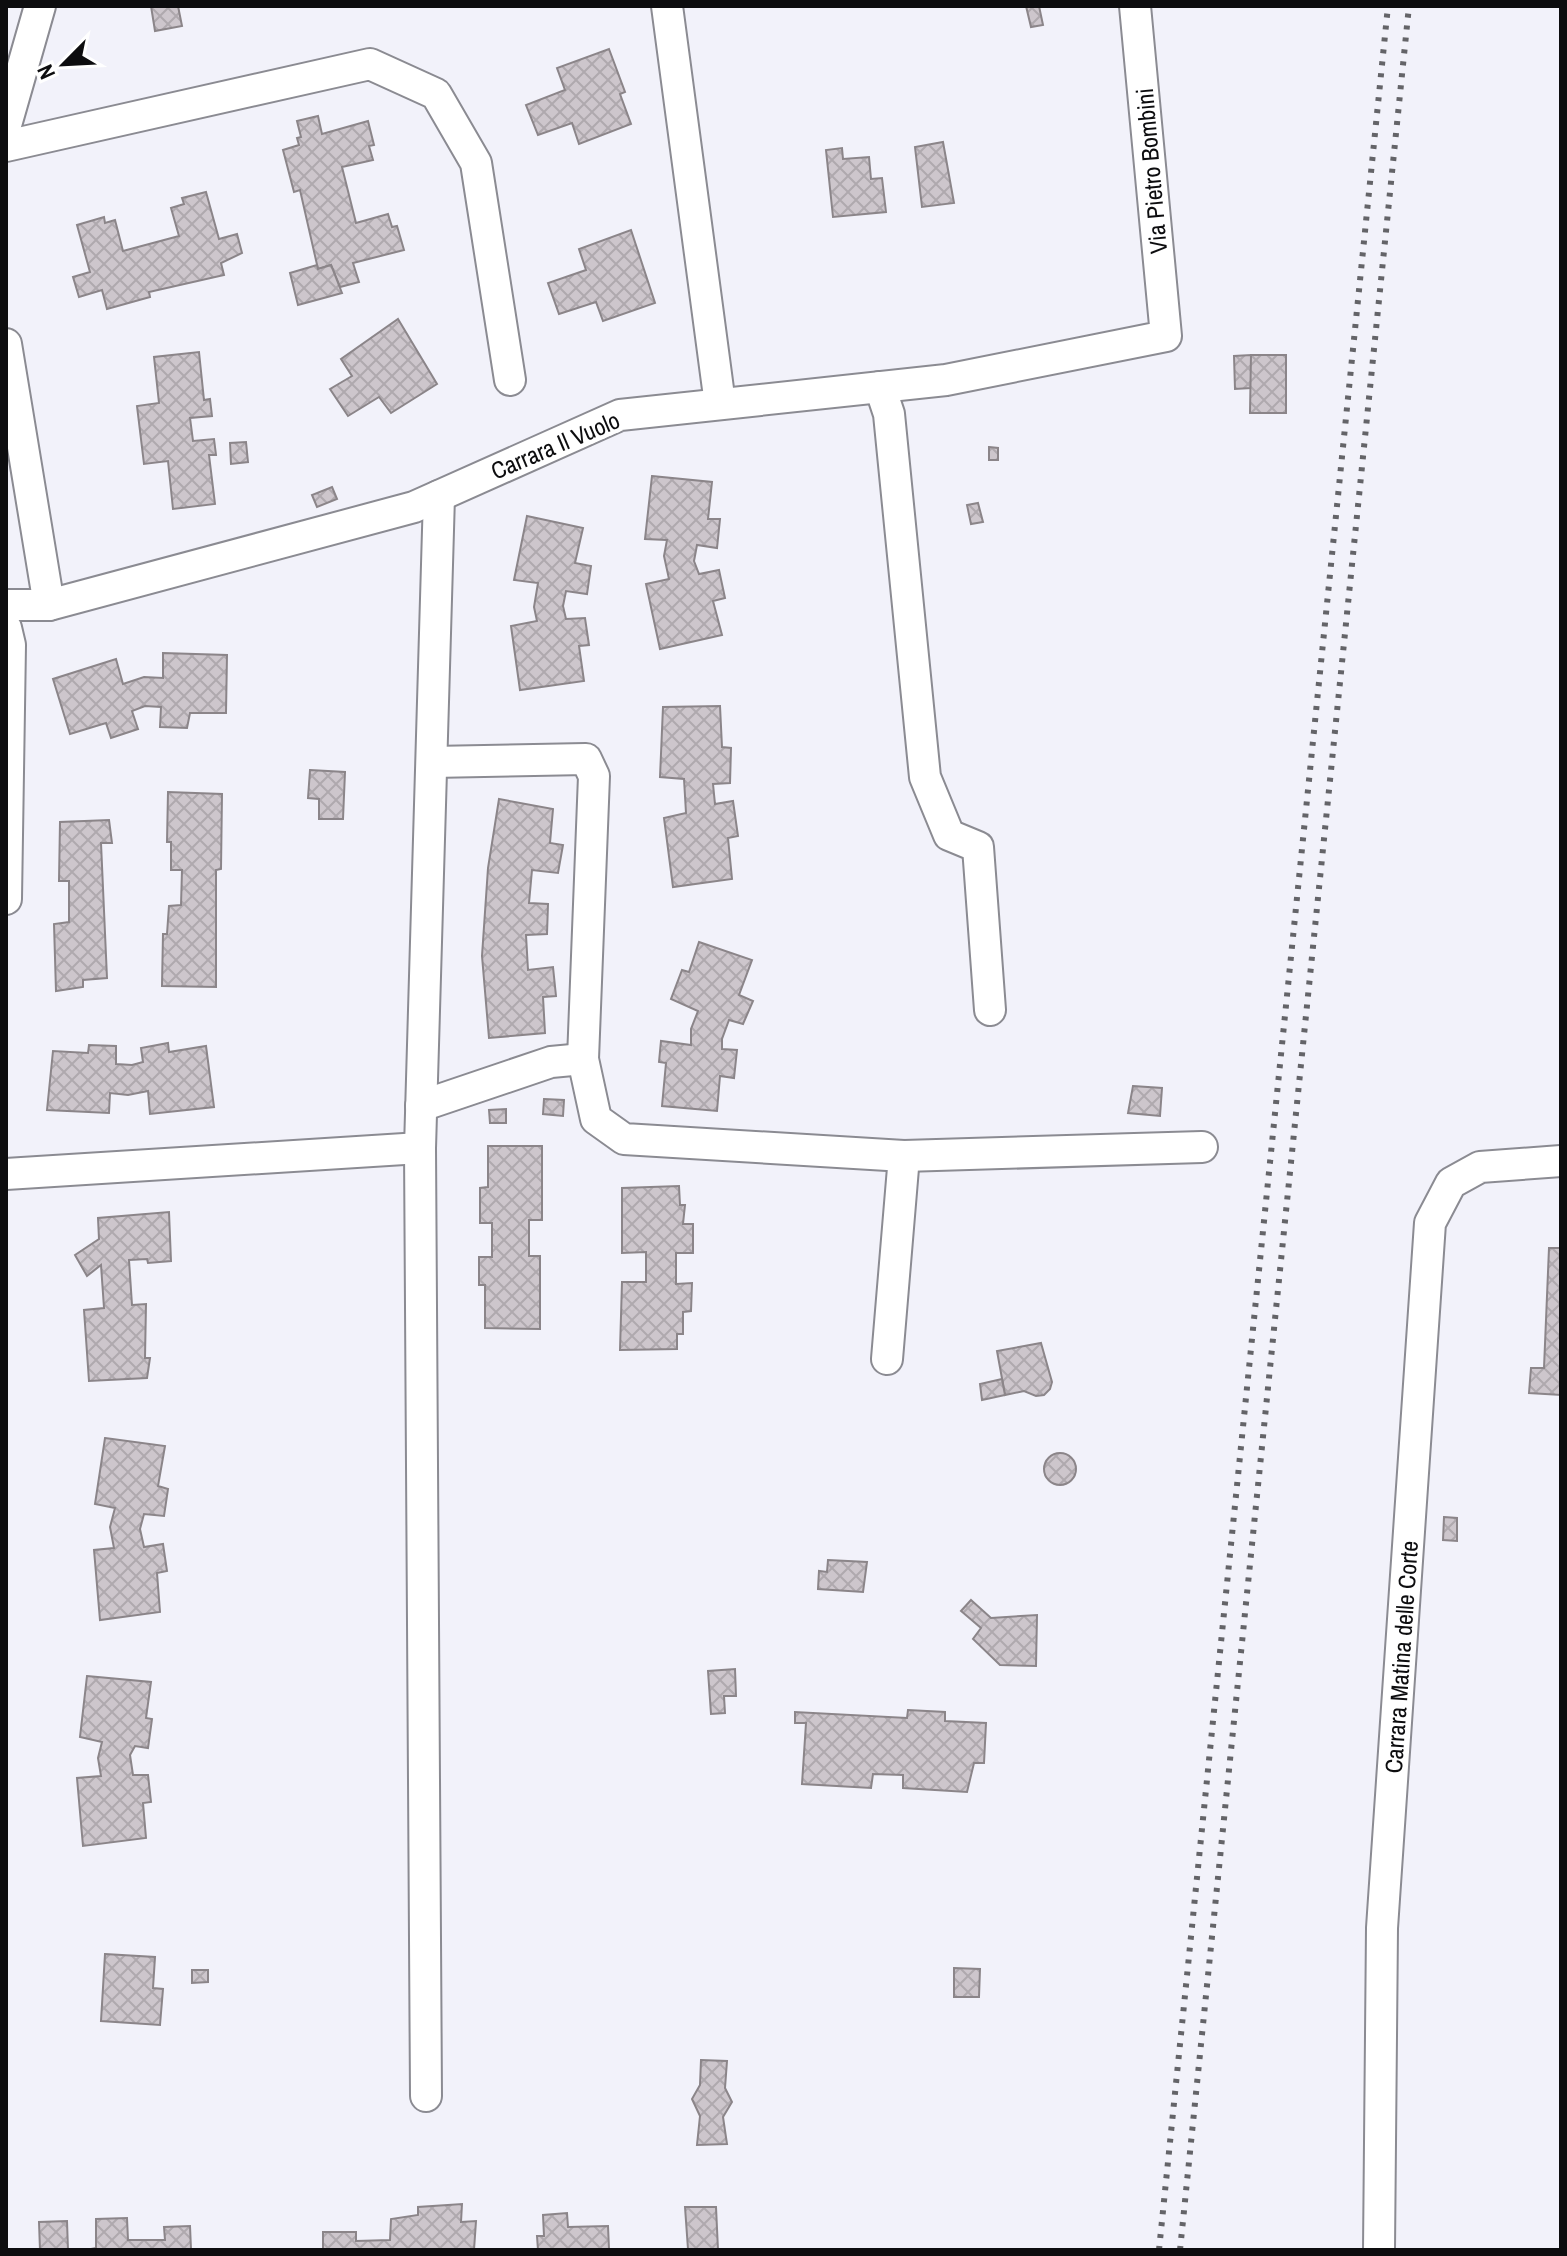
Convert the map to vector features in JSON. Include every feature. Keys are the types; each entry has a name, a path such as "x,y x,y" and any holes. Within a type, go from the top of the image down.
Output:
{"street":[{"path":"6,125 40,6"},
{"path":"667,6 720,404"},
{"name":"Via Pietro Bombini","path":"1135,6 1166,336"},
{"path":"6,146 370,64 436,94 476,163 510,380"},
{"name":"Carrara Il Vuolo","path":"6,605 49,605 414,507 620,415 946,380 1166,336"},
{"path":"6,344 49,605"},
{"path":"880,387 889,414 925,777 949,835 978,847 990,1010"},
{"path":"426,2096 420,1148 439,496"},
{"path":"6,628 10,645 6,899"},
{"path":"432,762 586,759 594,776 583,1059 596,1119 624,1139 904,1156 1202,1147"},
{"path":"421,1106 551,1062 583,1059"},
{"path":"6,1174 420,1148"},
{"path":"887,1359 904,1156"},
{"name":"Carrara Matina delle Corte","path":"1379,2250 1382,1928 1430,1223 1451,1183 1480,1167 1561,1161"}],"building":[{"path":"151,6 178,6 182,26 155,31"},
{"path":"1026,6 1039,6 1043,25 1031,27"},
{"path":"609,49 625,92 620,94 631,124 579,144 572,123 538,135 526,105 565,90 557,68"},
{"path":"318,116 322,134 368,121 374,145 369,146 373,160 342,167 356,223 388,214 392,227 397,226 404,250 353,263 359,282 340,287 331,265 318,269 300,190 294,192 283,150 299,145 297,138 301,137 297,121"},
{"path":"943,142 954,203 922,207 915,147"},
{"path":"842,148 843,159 869,157 871,179 882,178 886,212 833,217 826,150"},
{"path":"206,192 219,239 237,234 242,253 221,263 224,275 149,292 150,297 107,309 102,290 79,297 73,277 90,272 77,225 104,217 105,223 115,220 123,251 179,236 171,208 184,204 182,198"},
{"path":"631,230 655,303 603,321 596,302 559,314 548,283 586,270 579,249"},
{"path":"317,265 318,269 331,265 342,293 298,305 290,273"},
{"path":"398,319 437,384 391,413 379,397 348,416 330,389 352,376 341,359"},
{"path":"199,352 204,400 210,399 212,416 190,418 193,441 214,439 216,455 209,455 215,504 173,509 168,461 144,464 137,406 159,403 154,357"},
{"path":"1251,355 1251,388 1235,389 1234,356"},
{"path":"1251,355 1286,355 1286,413 1250,413"},
{"path":"246,442 248,462 231,464 230,443"},
{"path":"989,447 998,448 998,460 989,460"},
{"path":"652,476 712,482 708,519 720,519 717,548 697,545 694,561 699,574 719,570 725,598 713,601 722,635 660,649 646,584 669,579 664,556 667,540 645,539"},
{"path":"332,487 337,499 317,507 312,495"},
{"path":"978,503 983,522 971,524 967,505"},
{"path":"527,516 583,528 575,563 591,566 587,594 566,591 563,606 566,619 585,618 589,645 579,646 584,681 520,690 511,626 537,621 534,607 538,583 514,580"},
{"path":"163,653 227,655 226,713 190,713 187,728 160,727 161,707 145,706 132,711 138,729 111,738 106,723 70,734 53,679 116,659 123,684 144,677 163,678"},
{"path":"720,706 722,747 731,748 730,783 713,784 715,804 733,801 738,836 728,838 732,879 673,887 664,818 686,813 684,779 660,777 663,707"},
{"path":"310,770 345,772 343,819 319,819 319,799 308,798"},
{"path":"168,792 222,794 221,869 216,870 216,987 162,986 163,934 167,934 169,906 181,905 182,870 171,870 171,842 167,842"},
{"path":"499,799 553,809 550,843 563,845 558,873 532,870 529,903 548,904 547,934 526,935 528,970 553,967 556,996 543,997 545,1033 489,1038 482,956 488,868"},
{"path":"109,820 112,843 101,843 107,978 83,980 83,987 56,991 54,924 69,922 69,881 59,881 60,822"},
{"path":"699,942 752,960 739,995 753,1001 743,1024 729,1020 722,1039 722,1049 737,1050 734,1078 720,1076 717,1111 662,1106 666,1063 659,1062 661,1041 691,1045 691,1029 698,1011 671,999 682,970 689,972"},
{"path":"168,1043 169,1052 206,1046 214,1107 150,1114 148,1091 128,1095 110,1093 109,1113 47,1110 53,1051 88,1053 89,1045 116,1046 116,1064 132,1065 143,1062 141,1048"},
{"path":"1133,1086 1162,1088 1160,1116 1128,1113"},
{"path":"544,1099 564,1100 563,1116 543,1114"},
{"path":"506,1109 506,1123 490,1123 489,1110"},
{"path":"488,1146 542,1146 542,1220 529,1220 529,1256 540,1256 540,1329 485,1328 485,1285 479,1285 479,1257 492,1257 492,1223 480,1223 480,1188 488,1187"},
{"path":"679,1186 680,1205 685,1205 683,1224 693,1224 693,1253 676,1253 676,1284 692,1283 691,1311 683,1312 683,1334 677,1334 677,1349 620,1350 622,1282 646,1282 646,1252 622,1253 622,1188"},
{"path":"169,1212 171,1261 148,1263 147,1259 129,1260 132,1305 146,1304 145,1358 150,1358 147,1378 89,1381 84,1310 104,1308 101,1265 87,1276 75,1255 99,1239 98,1218"},
{"path":"1549,1248 1561,1248 1561,1395 1529,1393 1531,1368 1544,1368"},
{"path":"1041,1343 1052,1382 1050,1389 1044,1395 1036,1396 1024,1391 1005,1395 997,1351"},
{"path":"1002,1379 1005,1395 982,1400 980,1384"},
{"path":"105,1438 165,1446 158,1486 168,1489 164,1516 144,1514 140,1529 144,1547 163,1544 167,1571 157,1573 160,1612 100,1620 94,1550 114,1548 110,1527 115,1508 95,1504"},
{"path":"1060,1453 1071,1458 1076,1469 1071,1480 1060,1485 1049,1480 1044,1469 1049,1458"},
{"path":"1444,1517 1457,1518 1457,1541 1443,1540"},
{"path":"828,1560 867,1562 863,1592 818,1589 819,1571 827,1572"},
{"path":"971,1600 991,1618 1037,1615 1036,1666 1000,1665 973,1639 981,1628 961,1611"},
{"path":"735,1669 736,1696 724,1696 725,1713 711,1714 708,1671"},
{"path":"87,1676 151,1682 146,1718 152,1719 148,1748 135,1746 130,1755 133,1775 148,1775 151,1802 143,1803 146,1838 83,1846 77,1778 101,1776 98,1758 102,1742 80,1737"},
{"path":"908,1710 945,1712 945,1721 986,1723 984,1763 974,1763 967,1792 903,1788 903,1775 873,1774 871,1788 802,1784 806,1723 795,1723 795,1712 907,1718"},
{"path":"105,1954 155,1957 153,1988 163,1989 160,2025 101,2021"},
{"path":"954,1968 980,1969 979,1997 954,1997"},
{"path":"192,1970 208,1970 208,1982 192,1983"},
{"path":"701,2060 727,2061 725,2088 732,2102 723,2117 727,2144 697,2145 700,2116 692,2099 700,2085"},
{"path":"462,2204 461,2222 476,2221 474,2250 323,2250 323,2232 356,2232 356,2241 390,2240 391,2219 418,2215 418,2207"},
{"path":"685,2207 716,2207 718,2250 668,2250 688,2249"},
{"path":"567,2213 568,2227 608,2226 609,2249 538,2250 537,2236 544,2236 543,2215"},
{"path":"127,2218 128,2240 165,2240 164,2227 190,2226 191,2249 86,2250 96,2248 96,2219"},
{"path":"67,2221 68,2250 40,2250 39,2222"}],"railway":[{"path":"1159,2250 1388,6"},
{"path":"1180,2250 1409,6"}]}
